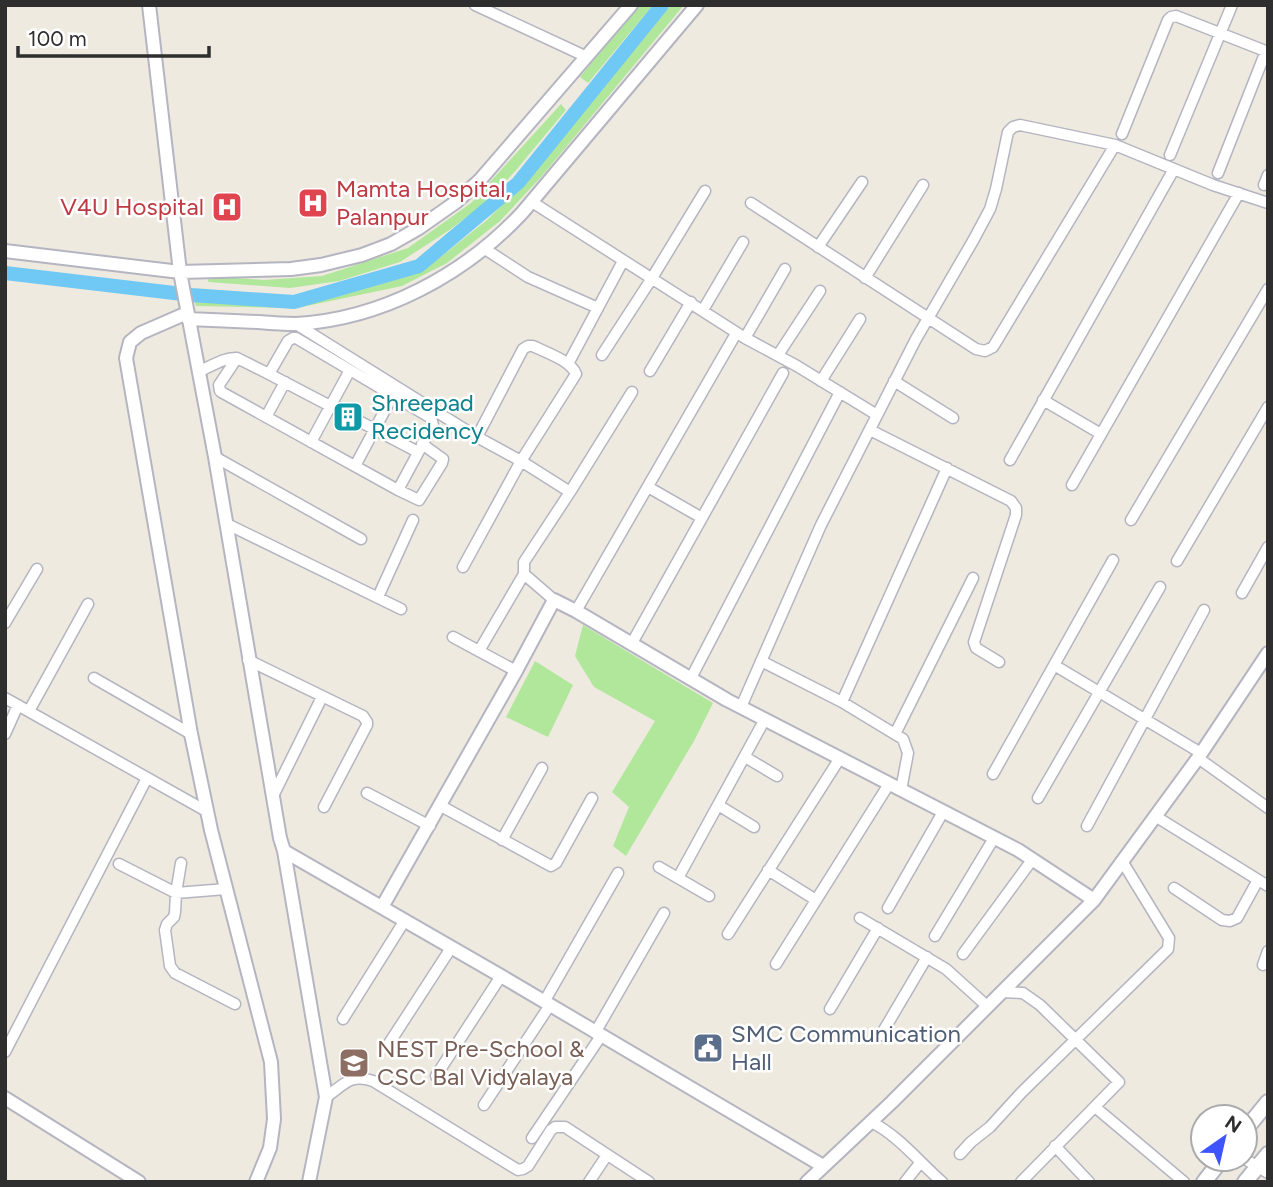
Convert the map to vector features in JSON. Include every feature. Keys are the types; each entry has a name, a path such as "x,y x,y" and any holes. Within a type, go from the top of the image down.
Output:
{"street":[{"path":"149,5 181,277 227,524 248,660 326,1097 309,1182"},
{"path":"475,5 587,57"},
{"path":"5,251 181,277 292,269 362,255 391,244 456,202 480,180 631,5"},
{"path":"257,1182 270,1148 274,1119 271,1062 226,890 191,734 126,358 130,342 141,333 188,316 295,324 353,314 413,293 445,276 502,235 697,5"},
{"path":"1170,155 1231,5"},
{"path":"1122,134 1171,16 1267,51 1218,173"},
{"path":"741,707 821,525 927,318 990,209 1008,132 1020,125 1115,145 1268,203"},
{"path":"751,204 976,349 985,351 993,347 1115,145"},
{"path":"1010,460 1174,169"},
{"path":"818,247 862,183"},
{"path":"865,278 922,185"},
{"path":"602,355 705,191"},
{"path":"1072,485 1239,193"},
{"path":"532,202 691,302 739,337 778,355 877,415"},
{"path":"703,310 743,242"},
{"path":"485,249 528,277 598,308"},
{"path":"568,364 623,261"},
{"path":"576,611 739,337 785,269"},
{"path":"1130,520 1268,289"},
{"path":"778,355 820,291"},
{"path":"650,371 691,302"},
{"path":"821,381 860,319"},
{"path":"295,324 570,492"},
{"path":"269,373 288,341 296,338 431,418 433,425 398,490"},
{"path":"463,567 520,461 576,374 575,369 533,346 523,349 477,437"},
{"path":"198,372 225,360 237,358 375,429 440,456 443,458 442,463 419,500 220,391 219,385 237,358"},
{"path":"311,442 350,370"},
{"path":"632,643 783,373"},
{"path":"894,381 953,418"},
{"path":"266,417 285,382"},
{"path":"479,651 524,574 524,562 632,392"},
{"path":"691,678 840,392"},
{"path":"355,466 393,395"},
{"path":"1043,400 1101,434"},
{"path":"1177,561 1268,407"},
{"path":"870,430 1011,501 1016,508 1016,516 974,638 976,648 999,662"},
{"path":"215,457 361,539"},
{"path":"842,702 947,468"},
{"path":"648,487 702,518"},
{"path":"377,597 413,520"},
{"path":"227,524 401,609"},
{"path":"1242,593 1268,547"},
{"path":"993,774 1113,560"},
{"path":"5,623 37,569"},
{"path":"524,574 554,600 741,707 993,838 1094,900"},
{"path":"895,734 973,578"},
{"path":"1038,798 1160,587"},
{"path":"382,907 430,827 554,600"},
{"path":"29,711 88,604"},
{"path":"1087,826 1204,610"},
{"path":"453,637 516,671"},
{"path":"248,660 363,716 367,722 324,807"},
{"path":"761,661 842,702 903,738 908,753 895,787 816,900 776,964"},
{"path":"807,1182 1094,900 1265,661"},
{"path":"1054,665 1145,719 1199,755 1268,808"},
{"path":"94,678 191,734"},
{"path":"272,796 323,696"},
{"path":"5,698 208,812"},
{"path":"5,734 18,705"},
{"path":"678,878 765,719"},
{"path":"745,757 777,776"},
{"path":"728,934 840,758"},
{"path":"502,840 542,768"},
{"path":"5,1052 147,778"},
{"path":"367,793 430,827"},
{"path":"441,806 551,866 556,863 592,798"},
{"path":"718,805 754,827"},
{"path":"888,908 943,812"},
{"path":"1155,816 1263,883 1237,918 1230,921 1222,920 1174,888"},
{"path":"935,936 993,838"},
{"path":"284,851 823,1166"},
{"path":"963,954 1032,860"},
{"path":"960,1154 1168,949 1169,939 1122,861"},
{"path":"181,863 174,917 165,930 170,965 175,973 235,1004"},
{"path":"119,864 176,893 226,890"},
{"path":"659,867 709,896"},
{"path":"768,870 816,900"},
{"path":"484,1105 547,1004 618,873"},
{"path":"532,1138 598,1034 664,913"},
{"path":"860,918 951,972 987,1006"},
{"path":"343,1018 405,920"},
{"path":"831,1009 877,928"},
{"path":"388,1045 452,948"},
{"path":"1263,965 1268,951"},
{"path":"881,1035 927,957"},
{"path":"436,1076 501,976"},
{"path":"1002,992 1023,993 1040,1005 1119,1082 1021,1182"},
{"path":"326,1097 357,1077 373,1081 518,1170 528,1166 551,1130 565,1127 649,1182"},
{"path":"5,1098 139,1182"},
{"path":"1096,1107 1184,1182"},
{"path":"871,1122 883,1128 942,1182"},
{"path":"1055,1146 1089,1182"},
{"path":"589,1182 607,1155"},
{"path":"905,1182 920,1163"}],"green space":[{"path":"639,5 653,5 588,83 580,77"},
{"path":"671,5 684,5 542,176 500,221 447,263 402,286 297,308 196,306 194,300 298,305 415,272 442,256 487,220 521,186"},
{"path":"561,104 566,110 488,201 400,262 339,281 290,288 208,282 209,276 264,280 322,276 408,248 471,203"},
{"path":"583,625 713,703 694,741 626,856 613,846 629,807 612,792 655,721 594,687 575,656"},
{"path":"535,661 573,685 548,737 506,717"}],"waterway":[{"path":"5,273 191,295 294,302 419,266 518,183 662,5"}],"place":[{"name":"Mamta Hospital, Palanpur","path":"313,203"},
{"name":"V4U Hospital","path":"227,207"},
{"name":"Shreepad Recidency","path":"348,417"},
{"name":"SMC Communication Hall","path":"708,1048"},
{"name":"NEST Pre-School & CSC Bal Vidyalaya","path":"354,1063"}]}
